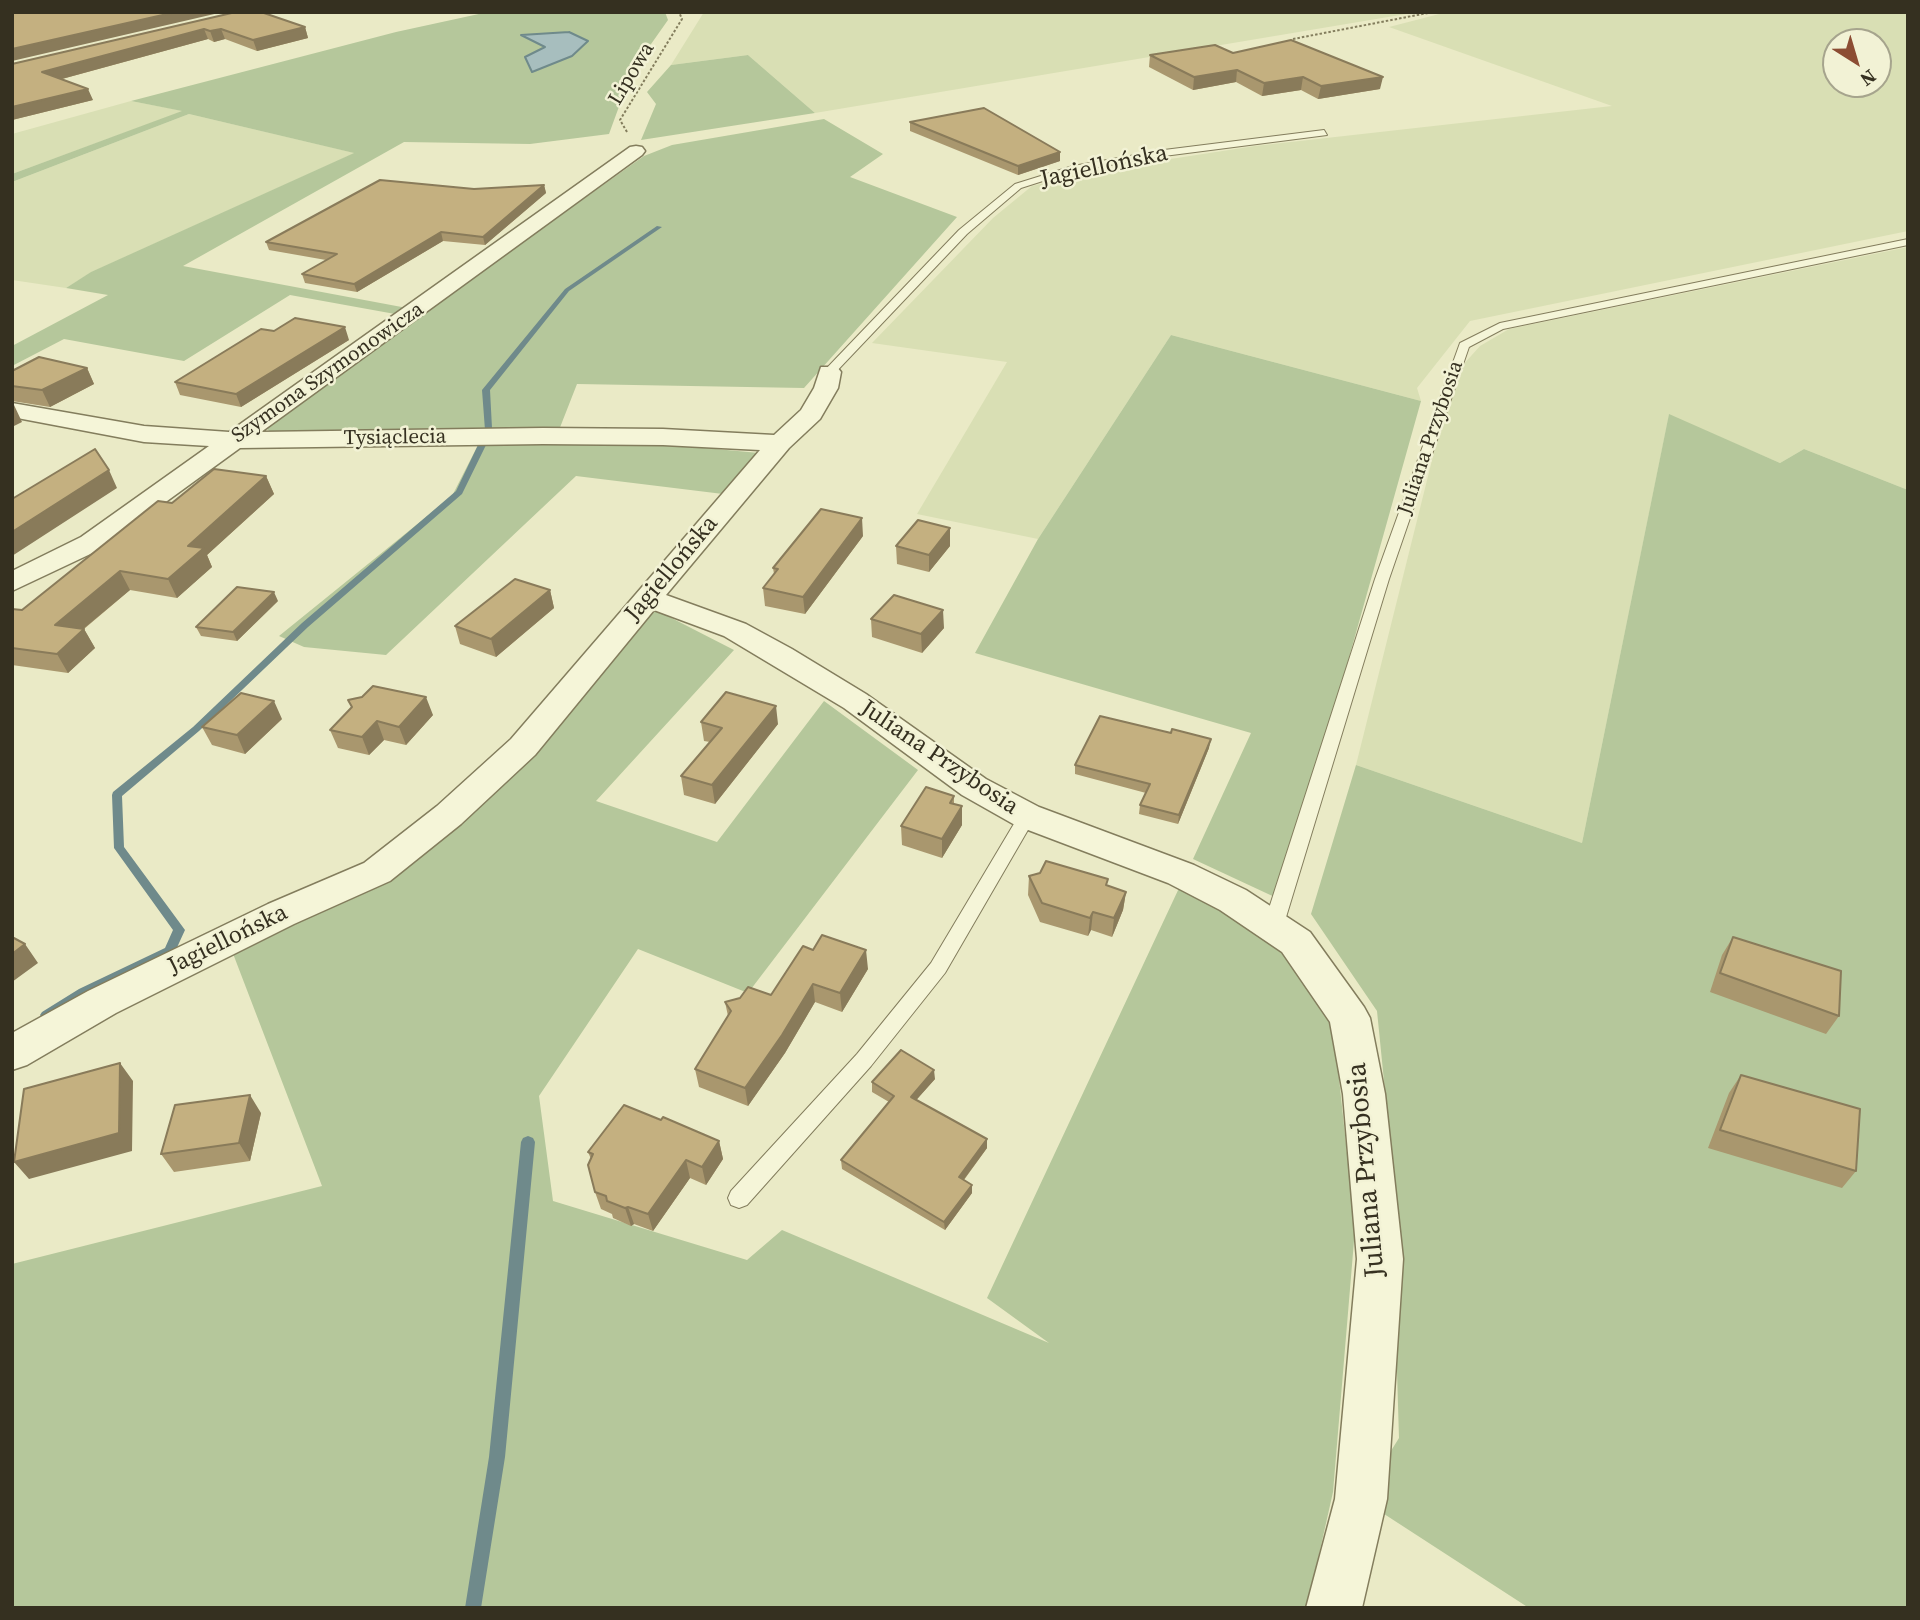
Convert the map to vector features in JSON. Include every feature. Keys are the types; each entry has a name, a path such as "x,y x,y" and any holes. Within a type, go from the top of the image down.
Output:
{"street":[{"name":"Szymona Szymonowicza","path":"12,582 91,543 636,151"},
{"name":"Jagiellońska","path":"12,1053 115,996 281,914 377,872 449,815 523,747 780,443 811,414 826,388 829,372"},
{"name":"Tysiąclecia","path":"12,410 144,434 234,440 543,436 663,437 780,443"},
{"name":"Juliana Przybosia","path":"648,598 735,630 781,656 855,701 974,787 1027,816 1181,874 1233,900 1296,942 1350,1018 1364,1094 1380,1259 1361,1499 1335,1608"}],"lane":[{"name":"Jagiellońska","path":"829,372 963,232 1018,186 1073,169 1151,155 1324,132"},
{"name":"Juliana Przybosia","path":"1273,927 1382,579 1464,345 1500,326 1908,242"},
{"path":"739,1198 864,1060 938,968 1027,816"}],"path":[{"name":"Lipowa","path":"636,151 620,120 682,19 679,12"},
{"path":"1293,38 1433,12"}],"green space":[{"path":"488,12 665,12 668,20 632,71 609,134 530,144 404,142 183,266 407,308 395,314 290,295 184,361 64,339 12,366 12,346 108,295 66,288 91,272 354,153 189,114 12,182 12,174 182,111 131,101 396,32"},
{"path":"704,12 1418,12 815,113 748,55 671,65"},
{"path":"1447,12 1908,12 1908,231 1470,321 1417,388 1421,401 1171,335 1038,539 917,514 1007,362 872,343 993,218 1032,186 1099,170 1255,146 1612,106 1389,27"},
{"path":"748,55 815,113 641,140 656,104 647,92 671,65"},
{"path":"131,101 184,111 12,174 12,134"},
{"path":"189,114 355,153 92,272 66,288 12,280 12,182"},
{"path":"824,119 883,154 850,177 957,217 804,388 577,384 559,430 272,433 263,426 644,156 672,145"},
{"path":"1908,247 1908,490 1804,449 1780,463 1669,415 1582,843 1356,765 1453,376 1480,346 1509,329"},
{"path":"1171,335 1421,401 1281,900 1193,859 1251,733 975,653 1038,539"},
{"path":"1669,414 1780,463 1804,449 1908,490 1908,1608 1529,1608 1361,1499 1399,1438 1390,1141 1377,1011 1311,914 1356,765 1582,843"},
{"path":"479,443 662,444 759,453 723,494 576,476 386,655 304,647 279,636 452,496"},
{"path":"650,607 734,650 596,801 717,842 824,701 918,770 748,993 638,949 539,1096 553,1201 747,1260 782,1230 1049,1343 987,1298 1180,886 1261,935 1292,960 1333,1022 1355,1229 1333,1492 1307,1608 12,1608 12,1264 322,1186 232,951 389,875"}],"water":[{"path":"569,32 588,41 572,56 532,72 525,57 545,47 521,35"}],"building":[{"path":"12,12 176,12 12,49"},
{"path":"236,12 261,12 305,27 253,40 221,29 204,29 42,72 88,89 12,107 12,64"},
{"path":"1291,40 1383,77 1321,86 1303,77 1264,83 1237,70 1194,77 1150,55 1215,45 1233,53"},
{"path":"984,108 1060,152 1018,166 910,122"},
{"path":"380,180 474,189 544,185 483,237 441,232 354,284 302,274 337,254 266,242"},
{"path":"295,318 345,327 236,394 175,382 261,329 274,331"},
{"path":"39,357 87,368 42,390 12,386 12,371"},
{"path":"95,449 109,470 12,532 12,499"},
{"path":"214,469 266,476 188,546 204,548 168,579 120,571 55,625 84,629 57,654 12,648 12,609 22,610 158,501 172,503"},
{"path":"821,509 862,518 803,597 763,588 778,569 773,568"},
{"path":"918,520 950,528 929,555 896,546"},
{"path":"515,579 550,590 491,639 455,626"},
{"path":"237,587 274,592 233,632 196,627"},
{"path":"894,595 943,610 921,634 871,619"},
{"path":"373,686 426,697 399,727 377,721 362,737 330,730 352,707 348,700 362,697"},
{"path":"726,692 776,706 712,785 681,776 722,728 701,722"},
{"path":"241,693 274,701 237,735 202,727"},
{"path":"1100,716 1171,733 1172,729 1211,739 1179,815 1140,805 1150,784 1075,765"},
{"path":"926,787 954,796 950,803 962,806 942,839 901,826"},
{"path":"1046,861 1108,879 1106,885 1126,892 1114,918 1093,912 1090,918 1042,903 1029,876 1040,873"},
{"path":"822,935 866,950 840,993 813,984 745,1088 695,1069 731,1011 725,1002 740,998 748,987 771,995 803,946 813,950"},
{"path":"12,937 25,944 12,954"},
{"path":"1733,937 1841,971 1839,1016 1720,973"},
{"path":"901,1050 934,1070 911,1097 987,1139 959,1177 972,1185 944,1222 841,1160 894,1096 872,1082"},
{"path":"120,1063 119,1133 14,1162 24,1089"},
{"path":"1741,1075 1860,1109 1856,1171 1720,1130"},
{"path":"250,1095 239,1143 161,1154 175,1105"},
{"path":"624,1105 661,1120 663,1117 719,1141 702,1167 686,1160 648,1214 607,1201 606,1196 595,1192 588,1165 593,1154 588,1152"}],"waterway":[{"path":"488,428 486,390 567,290 659,227"},
{"path":"46,1015 83,992 170,951 179,930 119,848 117,795 196,729 305,625 459,492 482,445"},
{"path":"473,1608 497,1457 528,1142"}]}
